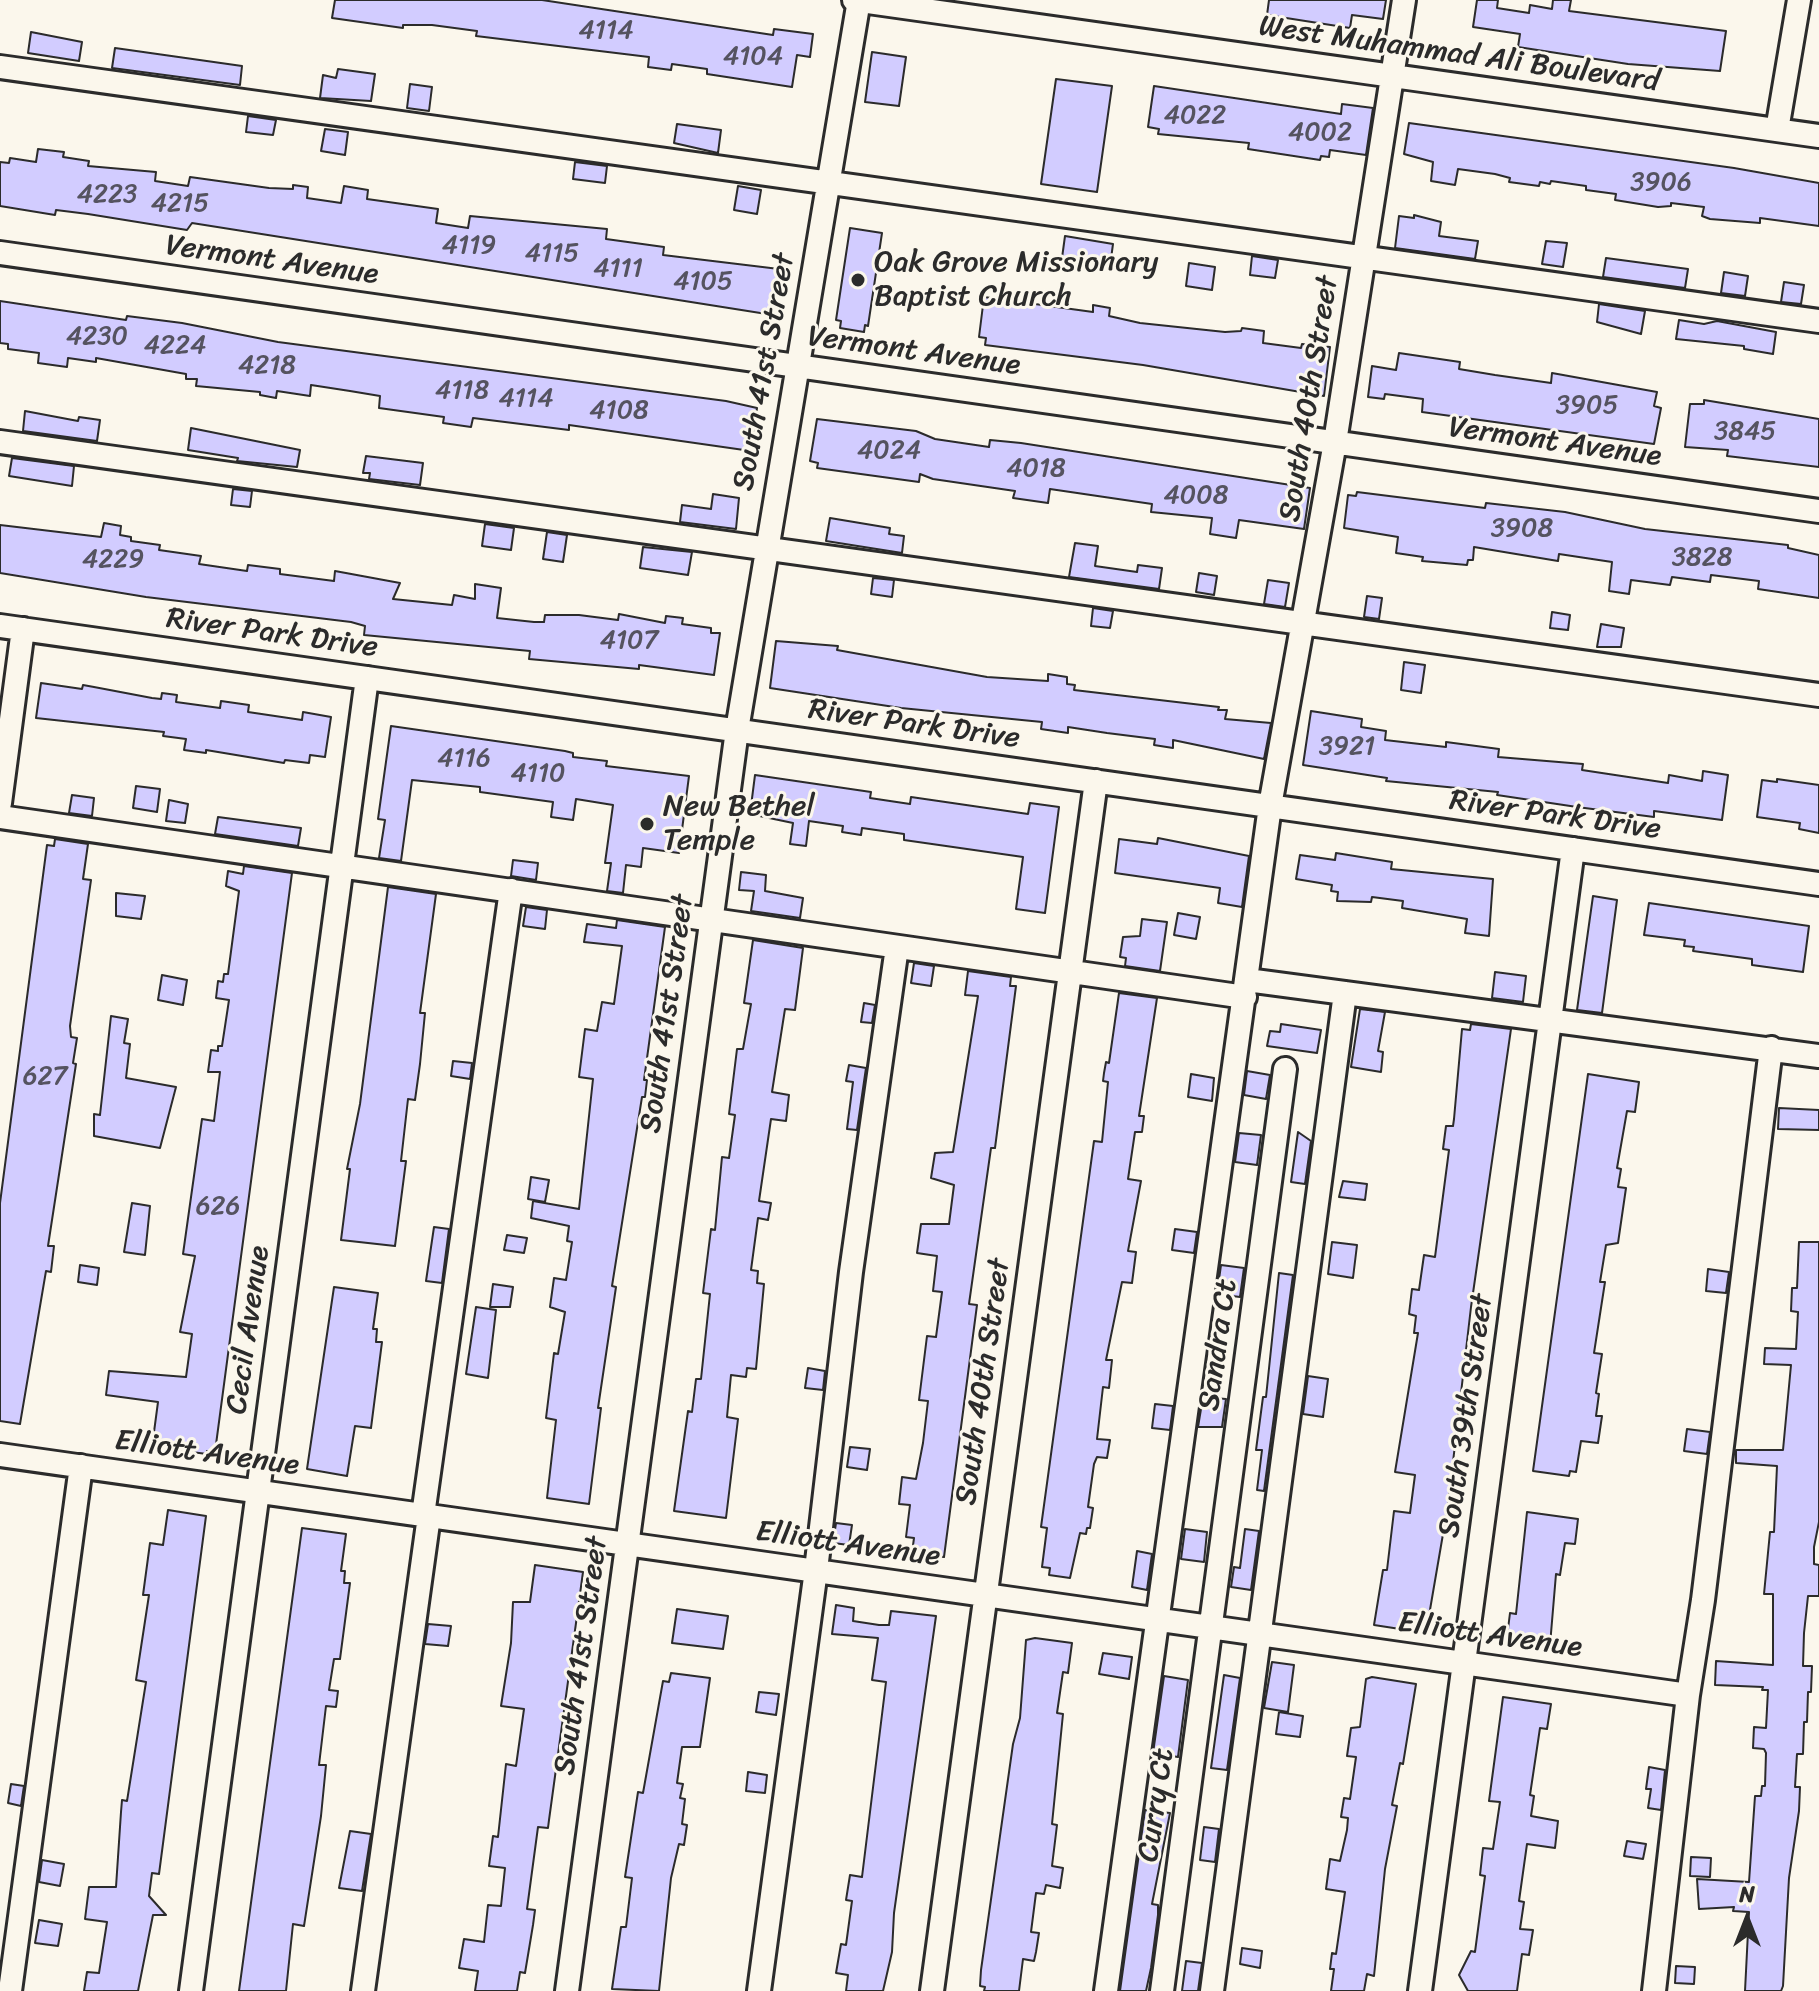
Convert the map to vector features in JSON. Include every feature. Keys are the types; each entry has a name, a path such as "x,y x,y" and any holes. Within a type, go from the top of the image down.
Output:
{"street":[{"name":"West Muhammad Ali Boulevard","path":"857,0 1819,136"},
{"name":"South 41st Street","path":"567,1991 737,730 857,0"},
{"name":"South 40th Street","path":"1106,1991 1270,806 1335,442 1404,0"},
{"path":"1777,130 1799,0"},
{"path":"0,67 1819,321"},
{"name":"Vermont Avenue","path":"0,253 1819,511"},
{"path":"0,442 1819,695"},
{"name":"River Park Drive","path":"0,626 1818,881"},
{"path":"0,803 23,629"},
{"name":"Cecil Avenue","path":"191,1991 367,678"},
{"name":"South 40th Street","path":"932,1991 1096,781"},
{"path":"0,817 1070,973 1246,989 1345,993 1819,1056"},
{"name":"South 39th Street","path":"1420,1991 1573,849"},
{"path":"363,1991 511,890"},
{"path":"759,1991 816,1570 851,1272 897,947"},
{"path":"1212,1991 1345,993"},
{"path":"1654,1991 1688,1695 1703,1600 1771,1048"},
{"name":"Sandra Ct","path":"1211,1628 1285,1069"},
{"name":"Elliott Avenue","path":"0,1455 1688,1695"},
{"path":"10,1991 81,1466"},
{"name":"Curry Ct","path":"1162,1991 1211,1628"}],"building":[{"path":"335,0 542,0 773,35 774,29 813,34 810,57 797,55 792,87 707,74 707,69 672,64 671,70 648,67 649,57 476,36 477,31 432,25 403,25 403,28 332,18"},
{"path":"1269,0 1386,0 1383,19 1352,15 1350,28 1267,15"},
{"path":"1477,0 1498,0 1497,8 1529,13 1530,5 1552,9 1553,0 1571,0 1569,11 1726,31 1720,71 1628,64 1518,47 1520,34 1473,27"},
{"path":"31,32 82,42 79,61 28,53"},
{"path":"115,48 242,66 240,85 112,68"},
{"path":"872,52 906,57 899,106 865,102"},
{"path":"338,69 375,74 371,101 320,98 323,75 336,78"},
{"path":"1056,79 1112,86 1097,192 1041,184"},
{"path":"410,84 432,87 429,111 407,108"},
{"path":"1154,86 1341,114 1342,104 1373,108 1366,155 1330,150 1329,157 1321,156 1320,160 1248,149 1249,143 1158,134 1159,129 1148,127"},
{"path":"248,116 276,120 273,135 246,132"},
{"path":"1409,123 1734,168 1819,183 1819,226 1760,218 1760,223 1710,219 1702,216 1704,207 1671,203 1671,206 1658,207 1615,200 1616,194 1586,190 1586,186 1551,181 1550,184 1540,182 1539,186 1509,182 1510,178 1495,174 1458,169 1455,185 1431,181 1433,162 1404,154"},
{"path":"677,124 721,130 718,153 674,143"},
{"path":"325,129 348,132 345,155 321,151"},
{"path":"38,149 64,152 63,157 89,161 88,166 156,172 155,181 188,186 190,177 269,188 293,189 293,185 308,187 307,198 341,203 344,186 368,190 367,199 438,209 436,223 468,228 470,216 607,229 606,239 664,247 663,255 779,269 773,315 192,223 187,230 88,214 56,210 55,215 0,206 0,162 9,163 10,158 36,162"},
{"path":"575,162 607,166 605,183 573,179"},
{"path":"738,186 761,190 757,214 734,210"},
{"path":"1414,215 1441,222 1439,236 1478,241 1475,259 1395,248 1399,216 1414,218"},
{"name":"Oak Grove Missionary Baptist Church","path":"850,228 882,233 868,326 865,325 864,332 840,328 841,321 836,320"},
{"path":"1065,236 1113,244 1110,266 1062,258"},
{"path":"1546,241 1567,243 1563,267 1542,264"},
{"path":"1252,256 1278,260 1275,278 1250,275"},
{"path":"1606,258 1688,269 1685,288 1603,277"},
{"path":"1189,263 1215,267 1212,290 1186,286"},
{"path":"1724,272 1748,276 1745,296 1721,293"},
{"path":"1784,282 1804,285 1801,304 1781,302"},
{"path":"984,297 1093,312 1093,305 1110,308 1109,316 1140,323 1225,332 1241,331 1242,328 1264,331 1263,343 1301,348 1302,344 1330,347 1324,396 1143,365 985,345 986,338 979,337"},
{"path":"0,301 126,320 127,316 182,323 278,342 726,401 757,408 751,451 569,425 569,430 473,418 471,427 443,423 444,417 379,408 380,396 311,385 310,396 277,391 276,398 260,395 260,392 196,386 197,379 186,379 186,374 96,358 96,362 68,358 67,367 38,363 39,353 8,349 8,344 0,343"},
{"path":"1599,304 1645,311 1641,334 1597,322"},
{"path":"1679,320 1704,324 1717,321 1776,332 1773,354 1744,349 1744,346 1676,339"},
{"path":"1399,353 1460,362 1459,369 1495,375 1551,383 1552,373 1657,392 1654,406 1661,408 1654,444 1422,412 1423,399 1385,394 1384,399 1368,397 1372,366 1396,370"},
{"path":"1704,400 1819,419 1819,467 1727,456 1728,450 1685,447 1690,404 1704,404"},
{"path":"25,411 78,421 79,417 100,420 97,441 23,431"},
{"path":"817,419 916,431 935,439 989,447 990,440 1021,443 1310,488 1304,529 1239,520 1236,538 1210,534 1212,518 1151,512 1152,504 1050,489 1048,503 1013,498 1015,491 933,479 920,474 919,482 817,468 818,463 810,461"},
{"path":"191,428 300,450 297,467 237,461 238,458 188,450"},
{"path":"366,456 423,463 420,485 369,479 370,473 363,473"},
{"path":"12,458 74,466 72,486 9,476"},
{"path":"233,489 252,491 250,507 231,505"},
{"path":"1357,492 1485,508 1486,503 1565,512 1645,529 1788,545 1788,548 1819,555 1819,598 1758,589 1759,581 1711,575 1710,582 1672,577 1670,585 1631,580 1629,594 1609,591 1612,562 1559,554 1558,561 1474,547 1473,560 1468,560 1467,565 1422,561 1423,557 1396,553 1398,537 1344,528 1348,495 1356,496"},
{"path":"713,494 739,498 736,529 680,522 682,505 711,509"},
{"path":"830,518 890,528 889,534 904,536 902,553 826,541"},
{"path":"104,523 121,526 120,535 131,537 131,541 160,545 159,550 201,556 199,564 247,571 248,565 280,569 280,574 334,581 335,571 400,583 393,599 452,605 454,595 475,599 475,584 501,588 497,618 544,622 545,615 579,615 618,620 619,614 665,623 666,616 683,618 682,624 711,628 711,633 720,633 714,675 639,665 639,669 529,659 530,651 364,635 365,626 351,622 146,597 0,573 0,525 101,537"},
{"path":"485,524 514,528 511,550 482,546"},
{"path":"547,532 567,535 563,562 543,559"},
{"path":"1075,543 1098,546 1095,566 1137,572 1138,565 1162,568 1159,589 1069,577"},
{"path":"643,547 692,552 688,575 640,568"},
{"path":"1199,573 1217,576 1214,595 1196,592"},
{"path":"873,578 894,580 892,597 871,594"},
{"path":"1268,580 1289,583 1285,607 1264,604"},
{"path":"1367,596 1382,598 1379,619 1364,617"},
{"path":"1093,608 1113,611 1110,628 1091,626"},
{"path":"1552,612 1570,615 1568,630 1550,628"},
{"path":"1601,624 1624,628 1621,647 1597,647"},
{"path":"776,641 838,646 837,650 987,677 1048,681 1048,674 1067,677 1067,684 1075,685 1074,690 1219,707 1218,710 1227,710 1225,719 1271,723 1264,759 1173,740 1173,748 1154,745 1155,739 1068,727 1068,733 1041,729 1042,722 901,708 770,688"},
{"path":"1404,662 1425,665 1421,693 1401,690"},
{"path":"41,683 82,689 83,685 161,699 162,693 177,695 176,702 220,708 221,701 249,705 248,712 302,720 303,712 331,717 325,757 310,755 309,763 285,760 284,763 206,750 206,753 184,750 186,739 163,736 164,732 36,718"},
{"path":"1311,711 1362,719 1361,727 1386,731 1385,740 1446,747 1446,742 1499,749 1498,757 1583,764 1582,770 1668,783 1669,775 1702,781 1703,771 1728,775 1722,820 1654,811 1654,817 1577,807 1497,795 1498,792 1386,781 1387,778 1303,765"},
{"path":"391,726 565,751 573,753 573,757 607,761 606,766 689,776 679,853 643,848 641,867 626,865 623,893 607,891 611,863 605,863 613,805 576,799 573,820 551,817 553,802 480,792 480,787 412,780 401,861 379,858 385,820 378,819"},
{"path":"755,775 871,792 870,798 910,804 911,797 1028,814 1030,803 1059,807 1045,913 1016,909 1023,857 904,840 904,834 862,828 861,835 842,832 843,826 809,821 806,846 790,844 793,823 750,814"},
{"path":"1777,779 1819,785 1819,833 1799,829 1800,823 1757,817 1762,780 1777,782"},
{"path":"136,786 160,789 157,812 133,808"},
{"path":"72,795 94,798 92,816 69,813"},
{"path":"169,800 188,804 185,823 166,821"},
{"path":"218,817 301,828 298,846 215,834"},
{"path":"1158,838 1249,856 1242,907 1218,903 1220,888 1115,873 1119,839 1157,844"},
{"path":"55,839 88,844 83,879 91,880 70,1026 71,1037 77,1038 73,1063 76,1064 48,1246 54,1246 51,1272 46,1271 20,1424 0,1421 0,1203 47,845 54,846"},
{"path":"1336,853 1392,862 1391,869 1493,879 1489,936 1465,933 1467,919 1402,908 1403,901 1372,897 1371,902 1337,901 1338,892 1331,891 1332,885 1296,879 1300,855 1335,860"},
{"path":"513,860 538,863 536,880 511,876"},
{"path":"244,866 292,873 215,1452 207,1451 207,1454 152,1447 158,1402 106,1395 109,1371 186,1377 192,1334 180,1332 195,1256 183,1254 202,1119 214,1121 220,1072 208,1072 211,1050 218,1051 218,1046 222,1046 229,1000 216,998 218,981 223,982 224,974 228,974 239,891 226,886 228,871 243,874"},
{"path":"741,872 766,875 765,891 803,898 800,918 751,911 754,891 739,890"},
{"path":"388,887 436,894 420,1013 425,1013 420,1064 415,1100 408,1099 401,1161 406,1161 395,1246 341,1240 350,1169 347,1169 360,1104"},
{"path":"116,893 145,896 141,919 116,916"},
{"path":"1593,896 1617,900 1602,1013 1577,1010"},
{"path":"1649,903 1809,926 1803,972 1752,965 1752,959 1693,951 1694,947 1684,946 1685,940 1644,935"},
{"path":"526,907 547,910 545,929 523,926"},
{"path":"1178,913 1200,917 1196,939 1174,935"},
{"path":"1142,919 1167,922 1160,971 1125,966 1126,958 1120,957 1123,937 1140,936"},
{"path":"617,920 665,927 644,1080 647,1080 645,1097 642,1097 612,1286 616,1287 598,1408 601,1408 589,1504 547,1498 556,1420 546,1418 554,1353 558,1354 565,1312 550,1307 554,1278 566,1280 572,1242 567,1241 569,1226 531,1218 533,1201 579,1209 593,1079 579,1077 585,1029 597,1031 602,1002 614,1004 622,946 584,942 587,924 616,928"},
{"path":"753,940 803,948 795,1010 785,1009 772,1092 789,1095 786,1121 771,1119 759,1201 771,1203 768,1220 758,1218 751,1270 758,1271 757,1283 764,1284 756,1369 747,1368 746,1377 731,1375 727,1417 738,1419 726,1518 674,1511 688,1411 692,1412 696,1379 701,1379 710,1294 703,1293 711,1229 715,1230 722,1157 729,1158 735,1115 729,1114 737,1049 743,1049 751,1004 744,1003"},
{"path":"914,963 934,966 931,986 911,983"},
{"path":"968,971 1011,977 1010,986 1016,986 995,1148 991,1148 969,1304 977,1305 944,1557 912,1553 914,1538 906,1537 910,1505 899,1504 902,1477 916,1479 923,1443 928,1401 919,1400 927,1336 936,1337 942,1292 933,1291 937,1256 917,1253 921,1224 949,1224 954,1185 931,1178 935,1153 953,1152 978,996 965,995"},
{"path":"1495,972 1526,976 1523,1002 1492,998"},
{"path":"162,975 187,980 183,1005 158,1000"},
{"path":"1119,993 1157,998 1139,1116 1144,1116 1142,1132 1135,1132 1128,1179 1141,1181 1128,1251 1136,1252 1132,1283 1122,1282 1106,1360 1112,1360 1109,1388 1103,1387 1097,1439 1110,1440 1107,1458 1097,1457 1094,1464 1088,1507 1093,1508 1090,1528 1087,1528 1086,1534 1080,1533 1070,1578 1049,1575 1050,1568 1042,1567 1047,1528 1041,1527 1094,1141 1102,1142 1108,1082 1103,1081 1106,1062 1109,1063"},
{"path":"864,1003 875,1005 872,1023 861,1022"},
{"path":"1360,1009 1385,1012 1378,1051 1383,1052 1381,1072 1351,1067"},
{"path":"111,1016 128,1019 124,1043 130,1044 126,1078 176,1087 160,1148 94,1136 94,1114 100,1115"},
{"path":"1281,1024 1321,1030 1317,1053 1267,1046 1270,1031 1280,1032"},
{"path":"1471,1024 1511,1029 1471,1307 1448,1505 1426,1633 1374,1625 1383,1570 1387,1570 1394,1511 1410,1513 1415,1475 1395,1472 1418,1333 1414,1333 1416,1316 1409,1314 1412,1289 1419,1290 1424,1255 1435,1257 1449,1150 1443,1149 1446,1126 1453,1126 1462,1029 1470,1030"},
{"path":"453,1061 472,1063 470,1079 451,1076"},
{"path":"849,1065 866,1068 857,1130 847,1129 853,1082 846,1081"},
{"path":"1247,1071 1270,1075 1266,1099 1244,1095"},
{"path":"1191,1074 1214,1078 1212,1101 1188,1097"},
{"path":"1588,1074 1639,1082 1635,1112 1627,1111 1617,1168 1621,1169 1618,1187 1626,1188 1618,1243 1606,1245 1600,1282 1605,1282 1594,1353 1602,1354 1596,1393 1599,1394 1596,1416 1602,1416 1598,1443 1581,1441 1576,1472 1570,1471 1569,1476 1533,1471"},
{"path":"1779,1108 1819,1110 1819,1130 1778,1129"},
{"path":"1298,1132 1311,1141 1305,1184 1291,1182"},
{"path":"1239,1133 1261,1135 1257,1165 1235,1162"},
{"path":"531,1177 549,1180 545,1202 528,1199"},
{"path":"1343,1181 1367,1184 1365,1200 1339,1197"},
{"path":"132,1203 150,1206 145,1255 124,1252"},
{"path":"434,1227 449,1229 442,1283 426,1281"},
{"path":"1175,1229 1197,1232 1194,1253 1172,1250"},
{"path":"507,1235 527,1238 524,1253 504,1250"},
{"path":"1332,1242 1357,1245 1353,1278 1328,1274"},
{"path":"1799,1242 1819,1242 1819,1522 1814,1564 1819,1565 1819,1596 1808,1596 1804,1633 1803,1666 1812,1666 1811,1692 1808,1692 1807,1722 1804,1722 1803,1754 1797,1754 1795,1787 1800,1787 1799,1811 1789,1878 1783,1986 1781,1991 1745,1991 1749,1912 1733,1911 1734,1907 1699,1909 1697,1879 1749,1882 1755,1796 1761,1796 1762,1786 1765,1786 1766,1753 1764,1749 1753,1748 1754,1727 1766,1728 1768,1690 1762,1690 1763,1687 1715,1685 1716,1661 1773,1665 1773,1594 1764,1594 1770,1532 1774,1532 1777,1466 1736,1463 1736,1450 1783,1450 1791,1365 1764,1364 1765,1348 1796,1349 1798,1312 1791,1311 1792,1288 1797,1288"},
{"path":"80,1265 99,1268 97,1285 78,1282"},
{"path":"1221,1265 1244,1268 1240,1297 1217,1294"},
{"path":"1708,1269 1729,1272 1726,1293 1706,1291"},
{"path":"1279,1273 1293,1275 1264,1491 1257,1490 1262,1450 1256,1450 1263,1397 1266,1397"},
{"path":"493,1284 513,1287 510,1307 490,1307"},
{"path":"334,1287 378,1293 373,1329 377,1329 376,1342 382,1342 371,1428 355,1426 347,1476 307,1469"},
{"path":"476,1307 496,1310 488,1378 466,1374"},
{"path":"808,1368 825,1371 823,1390 805,1388"},
{"path":"1308,1376 1328,1379 1323,1417 1303,1414"},
{"path":"1203,1397 1226,1399 1222,1427 1198,1427"},
{"path":"1155,1404 1173,1406 1170,1430 1152,1428"},
{"path":"1687,1429 1710,1432 1707,1454 1684,1451"},
{"path":"850,1447 870,1449 867,1470 847,1467"},
{"path":"168,1510 206,1516 159,1874 152,1873 149,1896 166,1915 153,1915 138,1991 84,1991 87,1972 99,1973 107,1922 85,1919 89,1887 116,1887 122,1800 127,1801 146,1682 136,1680 149,1595 143,1595 150,1543 163,1545"},
{"path":"1527,1512 1578,1519 1575,1544 1565,1543 1560,1575 1556,1574 1550,1645 1507,1637 1510,1613 1516,1614"},
{"path":"836,1523 852,1525 849,1545 833,1543"},
{"path":"302,1528 346,1534 341,1571 345,1571 344,1583 350,1583 340,1659 334,1659 329,1690 338,1691 336,1707 326,1706 319,1765 326,1765 321,1816 304,1926 293,1924 286,1991 239,1991"},
{"path":"1185,1529 1207,1532 1204,1562 1181,1559"},
{"path":"1245,1529 1259,1531 1251,1590 1231,1587 1234,1567 1240,1568"},
{"path":"1137,1551 1152,1554 1147,1590 1132,1587"},
{"path":"535,1565 583,1572 548,1828 538,1827 527,1909 535,1910 525,1973 520,1972 517,1991 475,1991 478,1971 459,1968 464,1939 484,1942 488,1905 501,1906 505,1868 489,1866 493,1836 498,1837 506,1764 516,1766 524,1709 501,1706 511,1643 513,1602 530,1602"},
{"path":"836,1605 854,1608 853,1621 879,1625 889,1625 891,1611 936,1616 894,1913 892,1952 883,1991 846,1991 848,1975 836,1973 841,1944 846,1945 852,1901 846,1900 850,1875 862,1877 886,1682 872,1680 878,1638 832,1634"},
{"path":"677,1609 728,1616 723,1649 672,1643"},
{"path":"428,1624 451,1626 448,1646 425,1644"},
{"path":"1035,1638 1072,1643 1068,1673 1063,1672 1057,1713 1063,1714 1052,1824 1057,1825 1052,1866 1063,1868 1060,1888 1046,1885 1044,1894 1036,1893 1031,1932 1039,1933 1036,1952 1034,1961 1023,1959 1019,1991 984,1991 985,1987 980,1986 981,1970 1013,1744 1020,1718 1026,1640"},
{"path":"1103,1653 1132,1657 1129,1679 1099,1674"},
{"path":"1272,1662 1294,1665 1288,1712 1264,1708"},
{"path":"671,1673 710,1678 700,1747 682,1747 677,1783 683,1784 680,1798 685,1799 682,1824 687,1825 684,1845 679,1844 671,1878 659,1991 612,1989 621,1927 626,1927 632,1878 625,1877 638,1792 643,1793 663,1681 669,1682"},
{"path":"1224,1675 1240,1678 1227,1770 1211,1768"},
{"path":"1164,1676 1188,1680 1178,1757 1153,1753"},
{"path":"1372,1677 1416,1684 1403,1764 1400,1763 1392,1805 1397,1806 1385,1869 1374,1976 1367,1974 1364,1991 1331,1991 1334,1969 1330,1969 1332,1953 1336,1954 1345,1892 1326,1889 1330,1859 1340,1861 1347,1830 1348,1818 1341,1817 1344,1798 1350,1799 1356,1757 1347,1756 1351,1728 1360,1727 1366,1679"},
{"path":"759,1692 779,1694 776,1715 756,1712"},
{"path":"1503,1697 1551,1704 1547,1729 1540,1728 1530,1795 1534,1796 1531,1816 1558,1821 1555,1848 1527,1844 1519,1901 1524,1902 1520,1929 1533,1930 1529,1955 1522,1954 1517,1991 1468,1991 1459,1975 1471,1951 1475,1952 1485,1876 1480,1875 1483,1848 1493,1849 1500,1802 1489,1801"},
{"path":"1279,1712 1303,1716 1300,1737 1276,1734"},
{"path":"1649,1767 1665,1770 1661,1810 1648,1808 1651,1789 1646,1789"},
{"path":"748,1772 767,1775 765,1793 746,1791"},
{"path":"11,1784 24,1786 21,1806 8,1803"},
{"path":"1145,1810 1170,1813 1152,1904 1158,1905 1158,1915 1151,1968 1146,1991 1120,1991"},
{"path":"1204,1827 1219,1829 1215,1862 1200,1860"},
{"path":"350,1831 371,1834 362,1891 339,1888"},
{"path":"1627,1841 1646,1844 1643,1859 1624,1856"},
{"path":"1691,1857 1711,1858 1710,1877 1690,1876"},
{"path":"42,1860 64,1864 60,1886 39,1882"},
{"path":"39,1920 62,1924 58,1946 35,1943"},
{"path":"1242,1948 1262,1951 1260,1968 1240,1964"},
{"path":"1186,1961 1202,1963 1198,1991 1182,1991"},
{"path":"1676,1966 1695,1967 1694,1984 1675,1983"}],"place":[{"name":"Oak Grove Missionary Baptist Church","path":"858,280"},
{"name":"New Bethel Temple","path":"647,824"}]}
